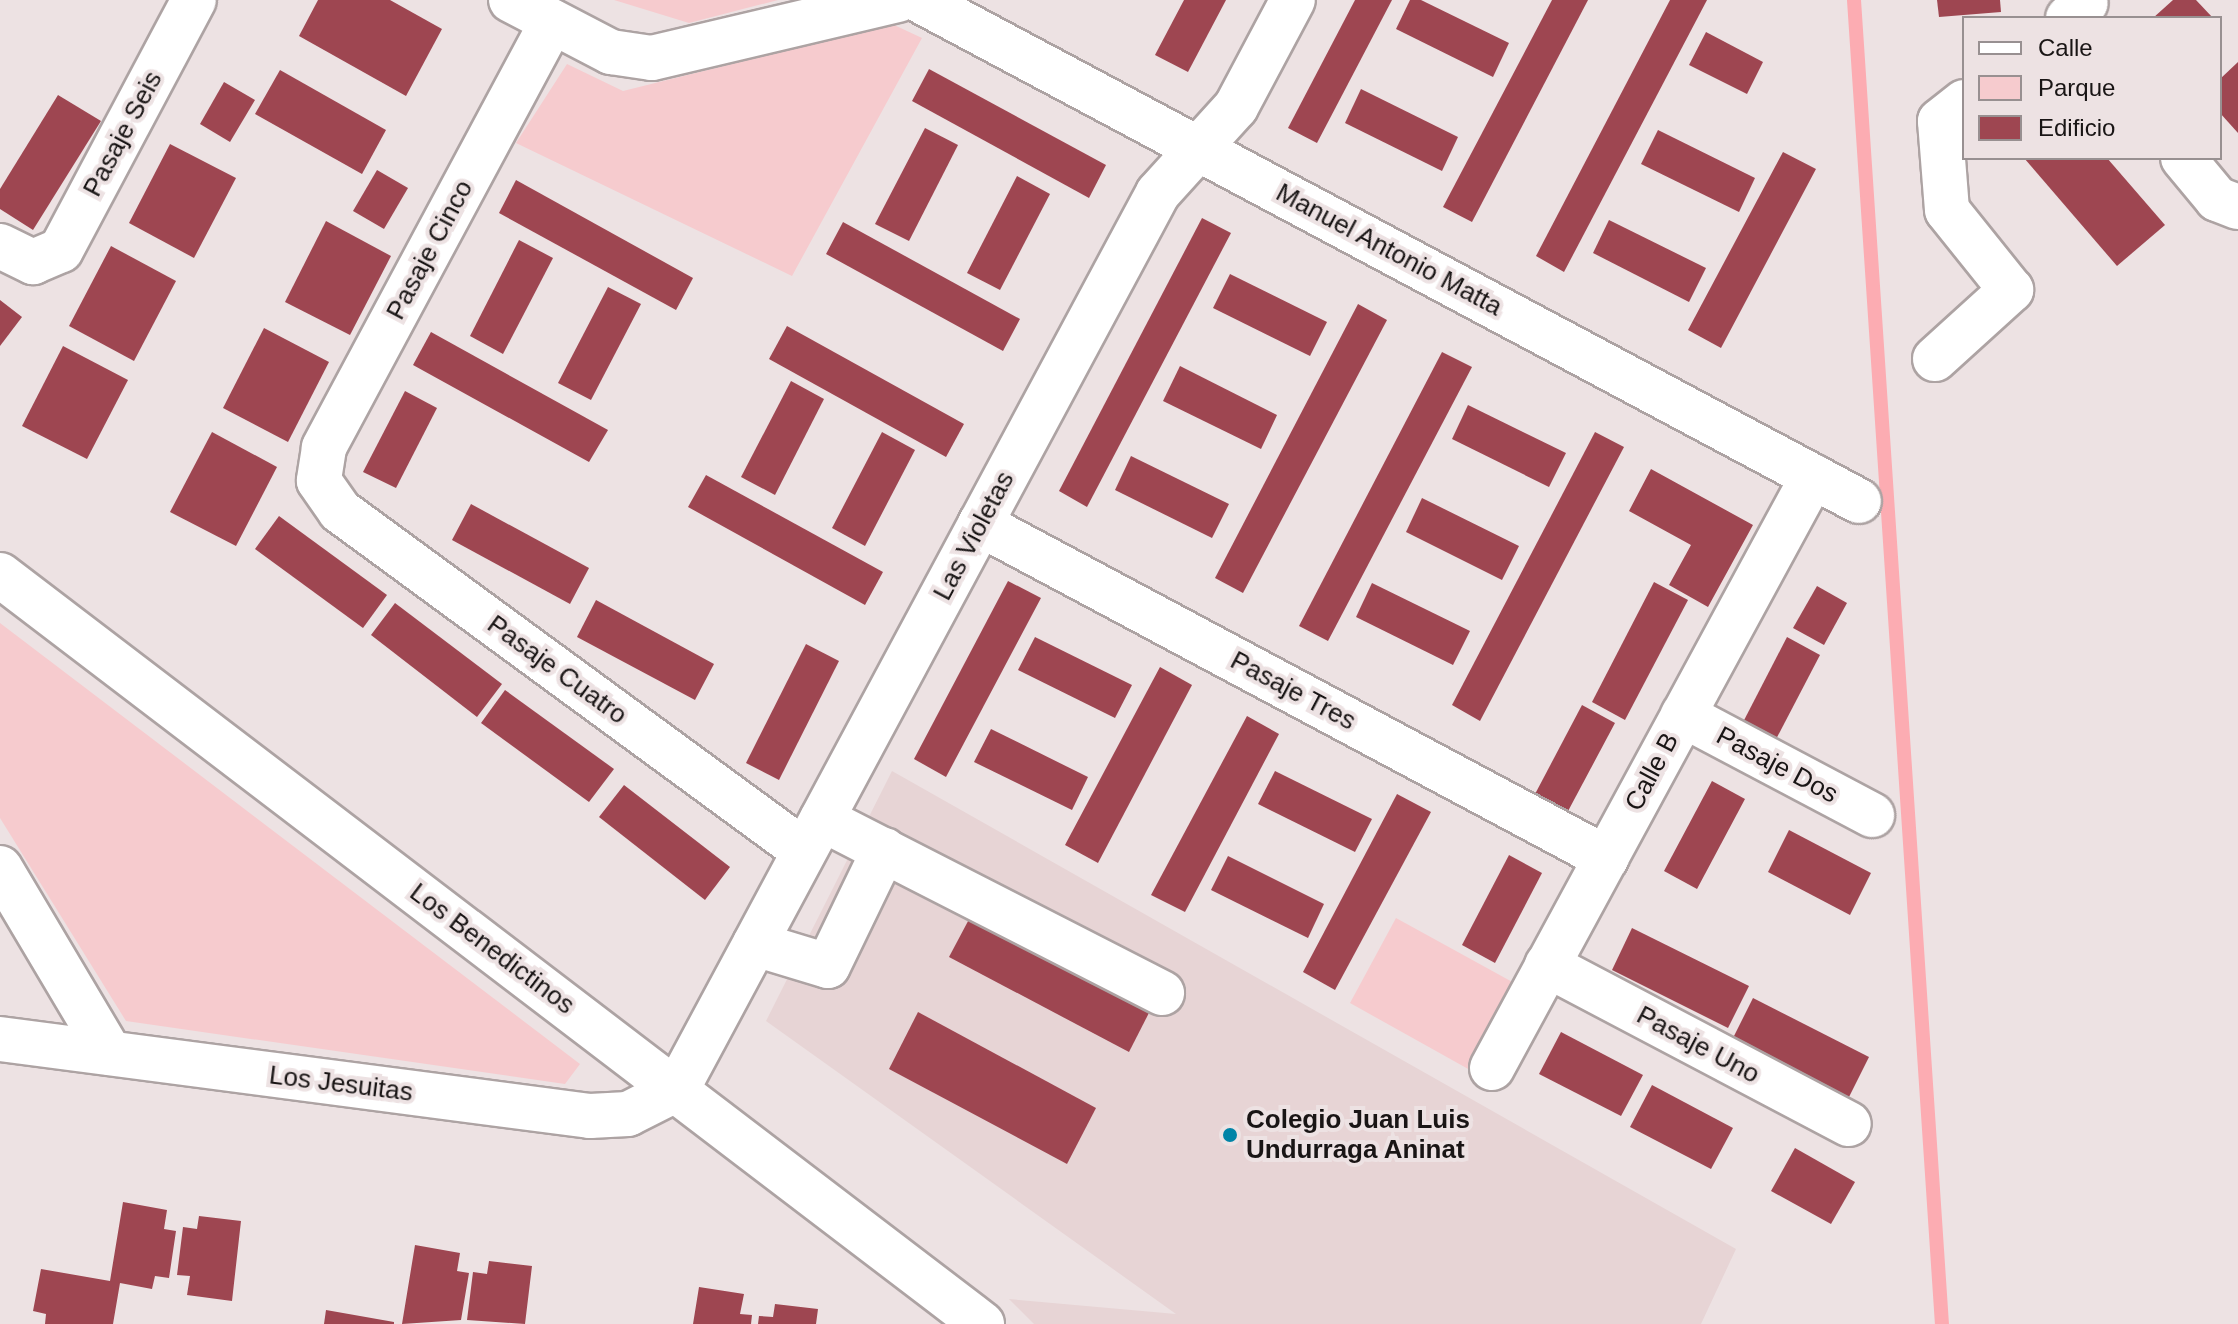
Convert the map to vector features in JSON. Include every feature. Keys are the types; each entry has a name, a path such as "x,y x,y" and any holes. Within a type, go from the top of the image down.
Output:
{"street":[{"name":"Pasaje Seis","path":"0,246 22,261 44,261 67,242 194,0"},
{"path":"511,0 611,52 652,58 898,0"},
{"name":"Manuel Antonio Matta","path":"919,0 1859,501"},
{"name":"Las Violetas","path":"677,1089 1158,193 1236,107 1293,0"},
{"name":"Pasaje Cinco","path":"319,481 324,448 552,22"},
{"path":"1935,359 2011,290 1947,210 1940,121 1962,104"},
{"path":"2185,160 2217,199 2238,207"},
{"name":"Calle B","path":"1492,1068 1813,476"},
{"name":"Pasaje Cuatro","path":"319,481 340,511 813,835 884,850 1162,993"},
{"name":"Pasaje Tres","path":"980,524 1606,858"},
{"name":"Los Benedictinos","path":"0,575 982,1324"},
{"name":"Pasaje Dos","path":"1683,715 1872,815"},
{"path":"755,944 828,966 884,850"},
{"path":"0,868 110,1053"},
{"name":"Pasaje Uno","path":"1547,965 1849,1124"},
{"name":"Los Jesuitas","path":"0,1039 609,1117 646,1109 677,1089"}],"shaded area":[{"name":"Colegio Juan Luis Undurraga Aninat","path":"892,771 1736,1249 1701,1324 1034,1324 1009,1299 1176,1314 766,1021"}],"green space":[{"path":"614,0 778,0 689,23"},
{"path":"892,24 922,38 792,276 516,143 567,64 623,91"},
{"path":"0,623 580,1064 565,1084 126,1021 0,818"},
{"path":"1396,918 1516,984 1470,1070 1350,1003"}],"building":[{"path":"318,0 390,0 442,29 406,96 299,36"},
{"path":"1184,0 1226,0 1188,72 1155,55"},
{"path":"1355,0 1392,0 1317,143 1288,128"},
{"path":"1410,0 1421,0 1509,43 1493,77 1396,29"},
{"path":"1552,0 1588,0 1472,222 1443,207"},
{"path":"1670,0 1707,0 1564,272 1536,256"},
{"path":"1937,0 2000,0 2001,12 1939,17"},
{"path":"2173,0 2196,0 2211,16 2155,16"},
{"path":"1706,32 1763,62 1747,94 1689,65"},
{"path":"2238,62 2238,133 2222,115 2222,77"},
{"path":"929,69 1106,165 1089,198 912,101"},
{"path":"280,70 386,130 362,174 255,114"},
{"path":"224,82 255,100 230,142 200,124"},
{"path":"1361,89 1458,137 1442,171 1345,123"},
{"path":"58,95 101,121 33,230 0,209 0,189"},
{"path":"925,128 958,145 909,241 875,224"},
{"path":"1658,130 1755,178 1739,212 1641,164"},
{"path":"170,144 236,178 194,258 129,223"},
{"path":"1783,152 1816,169 1721,348 1688,330"},
{"path":"2026,160 2109,160 2165,225 2117,266"},
{"path":"377,170 408,188 384,229 353,211"},
{"path":"1017,176 1050,194 1000,290 967,273"},
{"path":"516,180 693,278 676,310 499,213"},
{"path":"1202,218 1231,233 1087,507 1059,491"},
{"path":"1609,220 1706,268 1689,302 1593,253"},
{"path":"326,221 391,256 350,335 285,302"},
{"path":"843,222 1020,319 1003,351 826,254"},
{"path":"519,240 553,258 503,354 470,336"},
{"path":"111,246 176,281 134,361 69,326"},
{"path":"1230,274 1327,322 1310,356 1213,308"},
{"path":"608,287 641,304 591,400 558,383"},
{"path":"0,300 22,317 0,346"},
{"path":"1358,304 1387,320 1243,593 1215,578"},
{"path":"787,326 964,424 946,457 769,359"},
{"path":"264,328 329,362 288,442 223,408"},
{"path":"431,332 608,430 589,462 413,365"},
{"path":"63,346 128,380 87,459 22,426"},
{"path":"1442,352 1472,367 1328,641 1299,626"},
{"path":"1180,366 1277,415 1261,449 1163,401"},
{"path":"791,381 824,399 775,495 741,477"},
{"path":"405,391 437,408 396,488 363,472"},
{"path":"1468,405 1566,453 1549,487 1452,439"},
{"path":"212,432 277,467 236,546 170,512"},
{"path":"882,432 915,450 865,546 832,528"},
{"path":"1595,432 1624,447 1480,721 1452,705"},
{"path":"1131,456 1229,504 1212,538 1115,490"},
{"path":"1651,469 1753,525 1708,607 1669,585 1691,545 1629,511"},
{"path":"706,475 883,572 865,605 688,507"},
{"path":"1422,498 1519,546 1502,580 1406,532"},
{"path":"471,504 589,568 570,604 452,540"},
{"path":"279,516 387,595 363,628 255,549"},
{"path":"1008,581 1041,598 946,777 914,759"},
{"path":"1654,582 1688,600 1625,720 1592,702"},
{"path":"1372,583 1470,631 1453,665 1356,617"},
{"path":"1817,586 1847,603 1824,645 1793,628"},
{"path":"596,600 714,664 695,700 577,637"},
{"path":"395,603 502,684 477,717 371,635"},
{"path":"1035,637 1132,685 1115,718 1018,670"},
{"path":"1787,637 1820,655 1773,745 1740,728"},
{"path":"806,644 839,661 779,780 746,763"},
{"path":"1160,667 1192,685 1098,863 1065,845"},
{"path":"505,690 614,769 589,802 481,723"},
{"path":"1582,705 1615,723 1567,813 1534,796"},
{"path":"1247,716 1279,734 1185,912 1151,895"},
{"path":"991,729 1088,777 1072,810 974,762"},
{"path":"1275,771 1372,819 1355,852 1258,804"},
{"path":"1712,781 1745,799 1697,889 1664,871"},
{"path":"624,785 730,867 705,900 599,817"},
{"path":"1397,794 1431,812 1335,990 1303,972"},
{"path":"1789,830 1871,873 1850,915 1768,872"},
{"path":"1509,855 1542,873 1495,963 1462,945"},
{"path":"1228,856 1324,904 1308,938 1211,890"},
{"path":"975,908 1154,1003 1129,1052 949,957"},
{"path":"1632,928 1749,986 1728,1028 1612,970"},
{"path":"1753,998 1869,1057 1848,1099 1732,1040"},
{"path":"918,1012 1096,1108 1067,1164 889,1069"},
{"path":"1561,1032 1643,1075 1621,1116 1539,1074"},
{"path":"1652,1085 1733,1128 1711,1169 1630,1127"},
{"path":"1795,1148 1855,1182 1831,1224 1771,1191"},
{"path":"123,1202 167,1210 164,1229 176,1231 169,1278 155,1276 152,1289 120,1283 113,1324 45,1324 46,1314 33,1311 41,1269 110,1281"},
{"path":"199,1216 241,1221 232,1301 187,1295 190,1276 177,1275 183,1227 197,1229"},
{"path":"415,1245 460,1253 457,1271 469,1273 461,1320 402,1324"},
{"path":"489,1261 532,1266 525,1324 467,1320 473,1272 487,1274"},
{"path":"699,1287 744,1294 740,1314 752,1315 751,1324 693,1324"},
{"path":"775,1304 818,1309 816,1324 758,1324 759,1316 773,1317"},
{"path":"326,1310 394,1322 394,1324 324,1324"}],"waterway":[{"path":"1854,0 1942,1324"}],"place":[{"name":"Colegio Juan Luis Undurraga Aninat","path":"1230,1135"}]}
